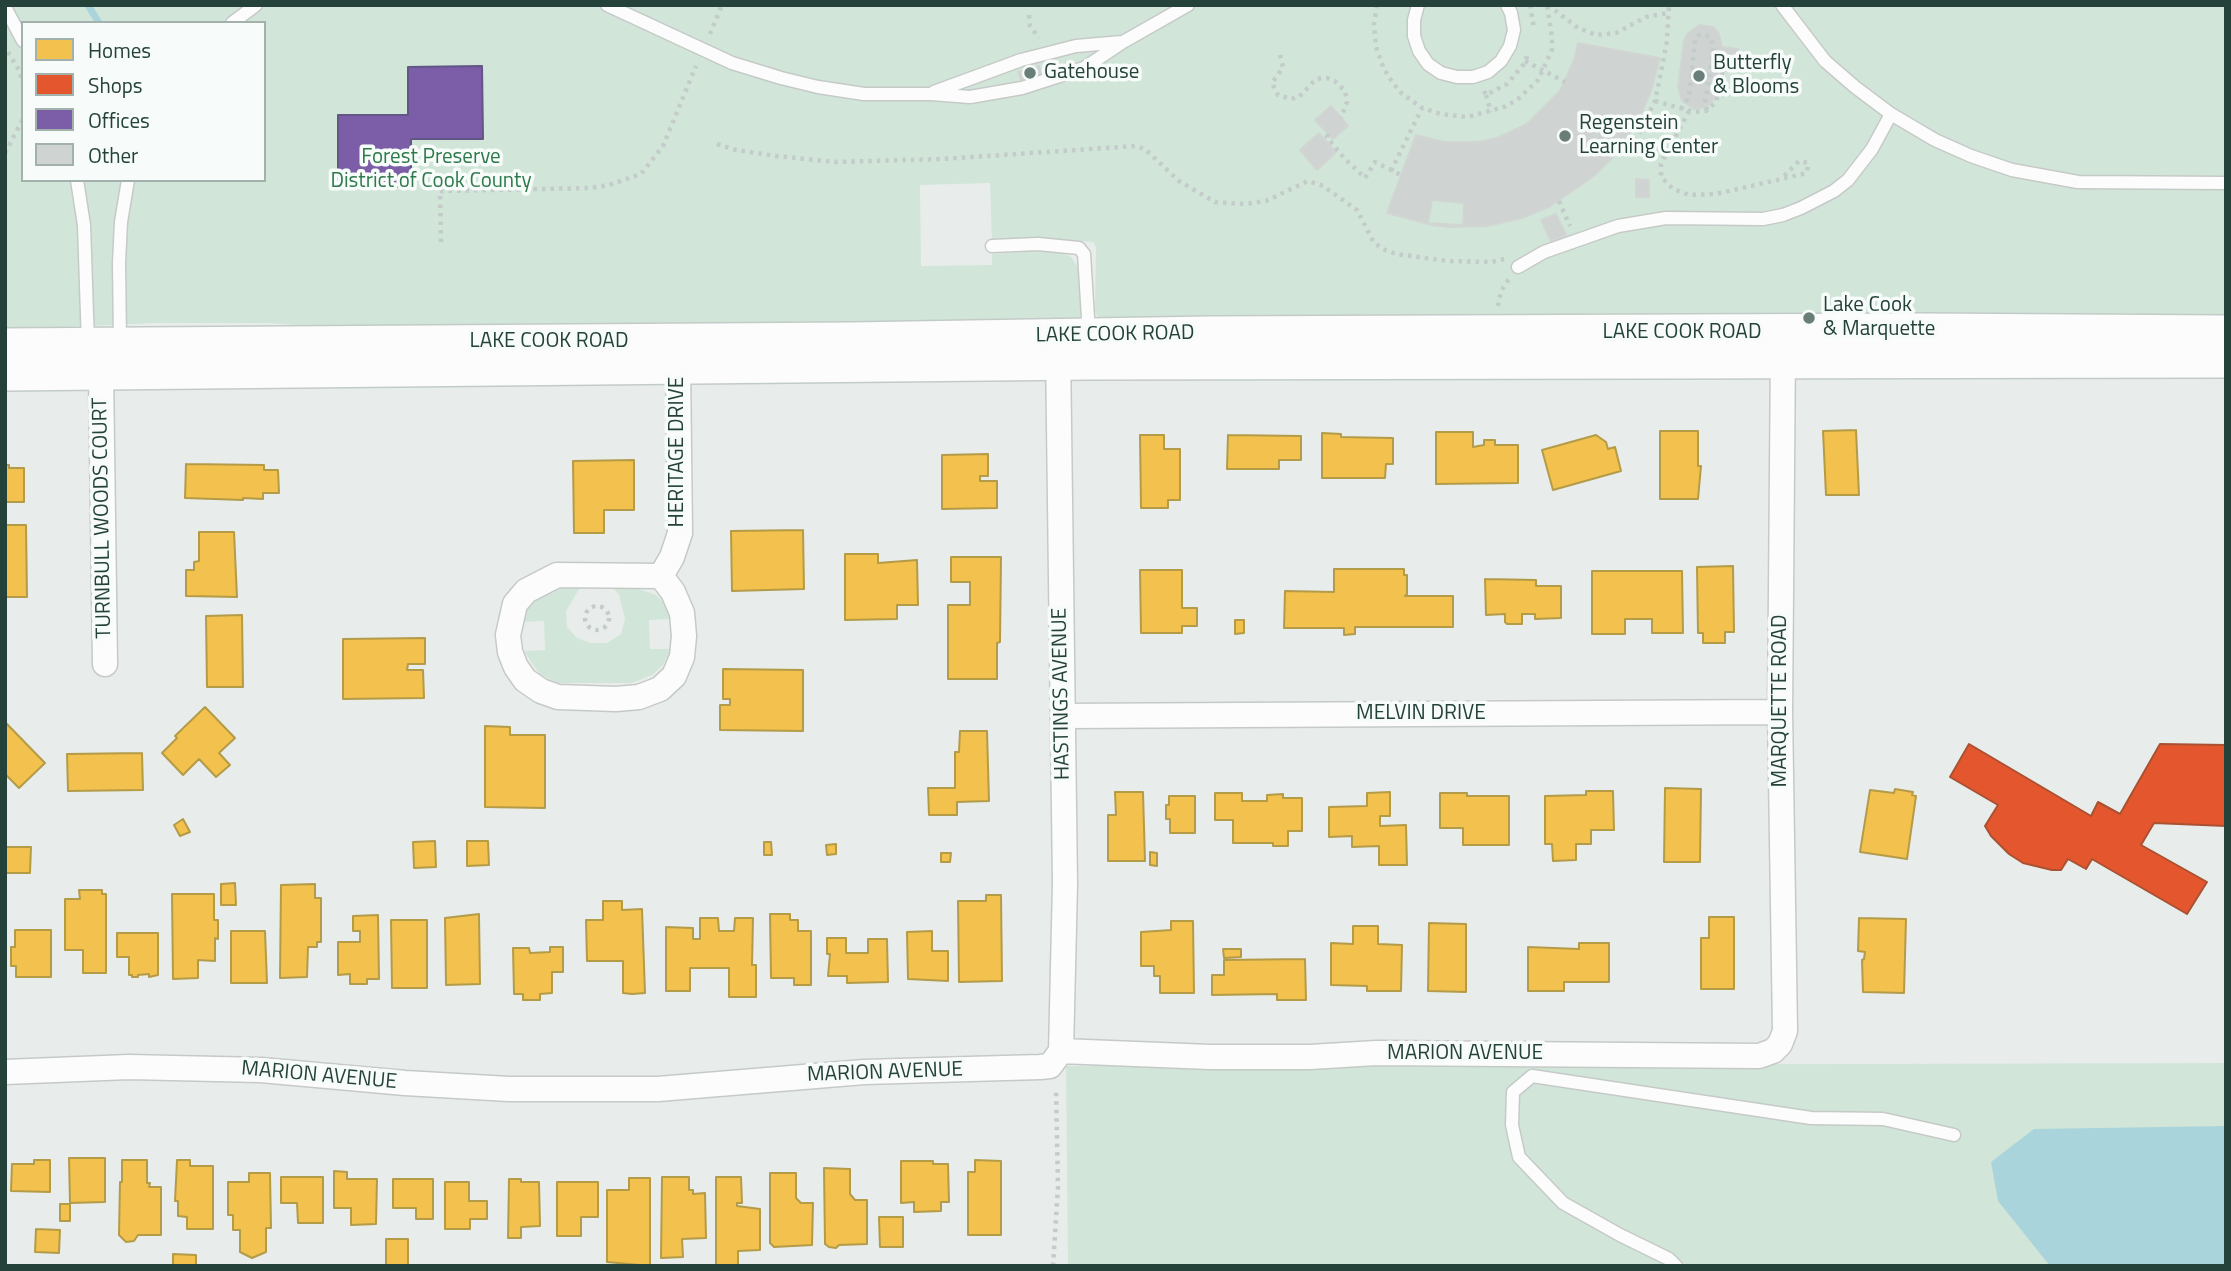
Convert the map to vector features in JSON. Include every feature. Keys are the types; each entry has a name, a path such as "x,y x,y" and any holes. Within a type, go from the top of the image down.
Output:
{"main road":[{"name":"LAKE COOK ROAD","path":"5,346 103,354 678,366 1497,333 1782,346 2226,360"},
{"name":"LAKE COOK ROAD","path":"5,373 103,354 1782,346 2226,333"}],"street":[{"name":"MARQUETTE ROAD","path":"1759,1056 1773,1051 1780,1044 1785,1031 1780,712 1782,346"},
{"name":"HASTINGS AVENUE","path":"1058,1055 1065,884 1063,716 1073,349"},
{"name":"TURNBULL WOODS COURT","path":"103,354 105,664"},
{"name":"HERITAGE DRIVE","path":"661,576 672,557 680,533 678,366"},
{"path":"557,575 661,576 673,592 682,613 684,636 682,657 674,676 660,689 639,697 616,699 558,697 541,691 525,680 513,660 508,635 515,604 526,591 557,575"},
{"name":"MELVIN DRIVE","path":"1063,716 1780,712"},
{"name":"MARION AVENUE","path":"5,1072 129,1066 222,1069 509,1089 658,1088 864,1072 1018,1069 1050,1066 1058,1055 1759,1056"}],"lane":[{"path":"235,21 256,5"},
{"path":"607,5 732,63 781,78 864,94 970,97 1023,88 1084,68 1123,41 1188,5"},
{"path":"1418,5 1414,36 1419,51 1428,64 1441,73 1457,77 1480,74 1501,61 1510,46 1514,30 1507,5"},
{"path":"1782,5 1825,61 1891,114 1970,156 2012,170 2078,182 2226,183"},
{"path":"5,7 21,37"},
{"path":"931,94 1021,60 1076,46 1123,41"},
{"path":"1518,267 1538,252 1602,230 1638,222 1694,218 1763,219 1801,208 1835,191 1848,180 1872,149 1891,114"},
{"path":"77,182 103,354"},
{"path":"103,354 128,182"},
{"path":"992,246 1038,244 1079,248 1084,254 1073,349"},
{"path":"1676,1266 1669,1259 1563,1203 1519,1157 1511,1125 1513,1092 1532,1076 1811,1118 1883,1119 1954,1135"}],"path":[{"path":"709,37 722,5"},
{"path":"1377,5 1374,36 1384,69 1400,92 1423,108 1467,117 1491,112 1517,100 1544,71 1552,50 1548,5"},
{"path":"1548,5 1588,33 1606,36 1646,17 1668,13"},
{"path":"1665,157 1635,141 1640,124 1655,101 1664,63 1669,5"},
{"path":"1681,108 1689,97 1695,39 1705,35 1710,37 1714,47 1704,102 1707,110"},
{"path":"5,48 21,77"},
{"path":"1280,55 1283,67 1272,83 1278,95 1291,99 1299,97 1316,79 1335,81 1345,91 1347,102 1341,118"},
{"path":"1525,61 1565,82"},
{"path":"441,242 440,191 590,188 609,185 641,174 663,146 698,62"},
{"path":"1655,101 1689,111 1707,110 1716,102 1723,69 1732,70"},
{"path":"1486,95 1491,112"},
{"path":"1391,171 1423,108"},
{"path":"1689,111 1660,170 1665,183 1689,195 1716,194 1807,172 1808,163 1800,161 1782,178"},
{"path":"5,153 21,123"},
{"path":"1328,134 1327,137 1365,178 1375,162 1401,175"},
{"path":"717,144 736,150 836,162 943,159 1135,146 1146,149 1179,181 1215,202 1244,204 1266,201 1308,181 1322,186 1357,210 1373,241 1382,249 1416,257 1463,262 1490,261 1538,252"},
{"path":"1559,201 1576,239"},
{"path":"1416,257 1417,250"},
{"path":"1497,333 1501,291 1518,267"},
{"path":"593,607 604,609 609,618 606,625 596,630 589,627 585,620 587,612 593,607"},
{"path":"1053,1266 1058,1187 1058,1055"}],"green space":[{"name":"Forest Preserve District of Cook County","path":"5,5 2226,5 2226,319 1099,320 1095,311 1096,247 1093,242 992,242 990,183 920,185 921,266 992,265 992,254 1055,250 1071,257 1080,271 1082,308 1079,322 425,334 267,323 156,323 63,327 53,334 5,337"},
{"path":"559,586 581,586 566,611 567,627 577,638 591,643 607,643 621,634 625,619 619,595 612,586 633,587 656,595 665,604 670,619 649,620 650,649 671,649 663,665 652,675 632,683 558,683 540,675 524,651 545,650 544,621 523,622 522,618 532,602"},
{"path":"2226,1063 2226,1266 1068,1266 1066,1066"}],"water":[{"path":"2226,1126 2226,1266 2050,1266 1998,1201 1991,1162 2034,1129"}],"building: Homes":[{"path":"1856,430 1859,495 1826,495 1823,431"},
{"path":"1660,431 1698,431 1698,466 1701,466 1698,499 1660,499"},
{"path":"1436,432 1473,432 1473,447 1484,445 1484,440 1495,440 1495,445 1518,445 1518,483 1436,484"},
{"path":"1322,433 1341,434 1341,437 1393,438 1393,464 1386,464 1385,478 1322,478"},
{"path":"1140,435 1164,435 1164,449 1180,449 1180,500 1168,500 1168,508 1141,508"},
{"path":"1228,435 1301,436 1301,460 1279,460 1279,469 1227,469"},
{"path":"1596,435 1606,442 1608,449 1615,447 1621,471 1553,490 1542,450"},
{"path":"988,454 988,476 980,476 980,481 997,481 997,508 942,509 942,455"},
{"path":"634,460 634,510 604,510 604,533 574,533 573,461"},
{"path":"186,464 264,465 264,470 278,470 279,493 263,493 263,499 185,498"},
{"path":"5,465 9,465 9,468 24,468 24,502 5,502"},
{"path":"5,525 26,525 27,597 5,597"},
{"path":"803,530 804,589 732,591 731,531"},
{"path":"199,532 234,532 237,597 186,596 186,570 194,570 194,562 199,561"},
{"path":"845,554 878,554 878,563 917,560 918,605 897,605 897,619 845,620"},
{"path":"951,557 1001,557 997,679 948,679 948,605 970,605 970,582 951,582"},
{"path":"1733,566 1734,632 1725,632 1725,643 1703,643 1703,633 1698,633 1697,567"},
{"path":"1334,569 1404,569 1404,575 1407,575 1405,596 1453,596 1453,627 1355,627 1355,634 1344,635 1344,628 1284,628 1285,591 1334,592"},
{"path":"1140,570 1182,570 1182,608 1197,608 1197,626 1182,626 1182,633 1141,633"},
{"path":"1592,571 1682,571 1683,633 1652,633 1652,619 1625,619 1625,634 1592,634"},
{"path":"1485,579 1536,580 1536,586 1561,586 1561,618 1535,619 1535,614 1522,614 1522,624 1507,624 1505,614 1486,615"},
{"path":"242,615 243,687 207,687 206,616"},
{"path":"1235,620 1244,620 1244,633 1235,634"},
{"path":"425,638 425,664 408,664 407,670 423,670 424,698 343,699 343,639"},
{"path":"723,669 803,670 803,731 720,730 720,705 730,705 730,699 723,699"},
{"path":"205,707 235,738 219,753 230,765 216,777 199,759 183,775 162,753 177,738 175,736"},
{"path":"5,722 45,763 19,788 5,774"},
{"path":"485,726 510,727 510,735 545,735 545,808 485,807"},
{"path":"960,731 987,731 989,801 957,802 957,815 929,815 928,788 955,788 955,752 959,752"},
{"path":"142,753 143,790 68,791 67,754"},
{"path":"1665,788 1701,789 1700,862 1664,862"},
{"path":"1895,789 1913,792 1912,795 1916,796 1907,859 1860,852 1870,790 1894,793"},
{"path":"1586,791 1613,791 1614,830 1591,830 1591,844 1576,844 1576,860 1553,861 1552,844 1545,844 1545,796 1586,795"},
{"path":"1115,792 1143,792 1145,861 1108,861 1108,815 1116,815"},
{"path":"1390,792 1390,816 1380,816 1380,826 1406,825 1407,865 1379,865 1379,846 1352,847 1352,836 1329,837 1329,807 1367,806 1367,793"},
{"path":"1215,793 1242,793 1242,801 1267,801 1267,795 1283,794 1283,798 1302,798 1302,831 1288,831 1288,846 1273,846 1273,843 1233,843 1233,820 1215,820"},
{"path":"1440,793 1509,796 1509,845 1463,845 1463,828 1440,828"},
{"path":"1169,796 1195,796 1195,833 1170,833 1170,819 1166,819"},
{"path":"183,819 190,832 180,836 174,825"},
{"path":"435,841 436,867 414,868 413,842"},
{"path":"467,841 488,841 489,865 467,866"},
{"path":"764,842 771,842 772,855 764,855"},
{"path":"836,844 836,854 827,855 826,845"},
{"path":"6,847 31,847 30,873 6,873"},
{"path":"1150,852 1157,853 1157,866 1150,865"},
{"path":"941,853 951,853 950,862 941,862"},
{"path":"235,883 236,905 221,905 221,884"},
{"path":"315,884 315,898 321,898 321,942 317,942 317,947 308,947 307,977 280,978 281,885"},
{"path":"79,890 102,890 102,894 106,894 106,973 83,973 83,950 65,950 65,899 80,899"},
{"path":"172,894 214,894 214,920 218,920 215,961 198,960 198,978 173,979"},
{"path":"986,895 1001,895 1002,981 959,982 958,901 986,901"},
{"path":"603,901 622,901 622,910 642,909 645,993 623,993 623,961 587,961 586,920 603,920"},
{"path":"479,914 480,984 446,985 445,918"},
{"path":"770,914 790,914 790,920 798,920 798,931 811,931 811,985 794,985 794,978 771,978"},
{"path":"378,915 379,979 367,979 367,984 350,984 350,974 338,975 338,942 360,942 360,931 353,931 353,916"},
{"path":"1709,917 1734,917 1734,989 1701,989 1701,938 1709,938"},
{"path":"700,918 718,918 719,931 734,931 735,918 753,918 752,965 756,965 756,997 729,997 729,968 690,968 690,991 666,991 666,927 693,928 693,939 700,939"},
{"path":"1859,918 1906,919 1904,993 1863,992 1862,960 1865,952 1858,951"},
{"path":"391,920 427,920 427,988 392,988"},
{"path":"1171,921 1193,921 1194,993 1160,993 1160,976 1154,976 1154,966 1141,966 1141,932 1171,930"},
{"path":"1429,923 1466,924 1466,992 1428,991"},
{"path":"1353,926 1378,926 1378,944 1402,945 1401,991 1367,991 1367,986 1331,985 1331,943 1353,944"},
{"path":"15,930 51,930 51,977 16,977 16,966 11,966"},
{"path":"231,931 265,931 267,983 231,983"},
{"path":"932,931 932,951 948,951 948,981 908,979 907,932"},
{"path":"117,933 158,933 158,975 129,975 129,957 117,957"},
{"path":"827,938 846,938 846,953 868,953 868,939 887,939 888,982 847,983 847,976 828,976 830,954 827,954"},
{"path":"1579,943 1609,943 1609,982 1564,982 1564,991 1528,991 1528,947 1579,949"},
{"path":"550,947 563,947 563,972 552,972 552,993 540,994 540,1000 523,1000 523,994 514,994 513,948 529,948 530,953 550,952"},
{"path":"1223,949 1241,949 1241,957 1224,958"},
{"path":"1305,959 1306,1000 1277,1000 1277,994 1212,995 1212,975 1224,975 1224,960"},
{"path":"69,1158 105,1158 105,1202 70,1203"},
{"path":"34,1160 50,1160 50,1192 11,1191 12,1164 34,1164"},
{"path":"122,1160 147,1160 149,1187 161,1187 161,1235 138,1235 134,1241 126,1242 119,1235"},
{"path":"177,1160 190,1160 190,1166 213,1166 213,1229 187,1229 187,1217 178,1216 178,1201 175,1201"},
{"path":"975,1160 1001,1161 1001,1235 968,1235 968,1172 975,1172"},
{"path":"901,1161 948,1164 949,1202 941,1202 941,1211 914,1212 914,1202 901,1203"},
{"path":"824,1168 850,1169 850,1194 855,1200 867,1200 867,1244 839,1245 836,1248 825,1244"},
{"path":"334,1171 347,1172 347,1179 377,1179 376,1224 351,1225 351,1208 334,1208"},
{"path":"249,1173 270,1173 271,1228 266,1228 266,1252 252,1258 240,1252 240,1230 233,1230 233,1215 228,1215 228,1182 249,1182"},
{"path":"770,1173 796,1173 796,1198 801,1203 813,1203 812,1245 774,1247 770,1243"},
{"path":"281,1177 323,1177 323,1223 298,1223 297,1203 281,1203"},
{"path":"662,1177 689,1177 689,1190 693,1190 693,1194 705,1193 706,1238 682,1239 683,1257 661,1258"},
{"path":"716,1177 741,1177 742,1203 737,1203 737,1206 760,1209 760,1250 738,1251 738,1266 716,1266"},
{"path":"629,1178 650,1178 650,1266 607,1262 607,1190 629,1190"},
{"path":"393,1179 433,1179 433,1219 416,1219 416,1208 393,1208"},
{"path":"509,1179 539,1182 540,1226 521,1227 521,1238 508,1238"},
{"path":"445,1182 469,1182 469,1201 487,1201 487,1219 470,1219 470,1229 445,1229"},
{"path":"557,1182 598,1182 598,1217 581,1217 581,1236 557,1236"},
{"path":"60,1204 70,1204 70,1221 60,1221"},
{"path":"879,1217 903,1217 903,1247 880,1247"},
{"path":"36,1229 60,1230 59,1253 35,1252"},
{"path":"386,1239 408,1239 408,1266 386,1266"},
{"path":"173,1254 196,1255 196,1266 173,1266"}],"building: Shops":[{"path":"1969,744 2091,816 2098,802 2120,814 2160,744 2226,745 2226,826 2154,823 2141,845 2207,882 2187,914 2092,859 2086,869 2068,859 2061,870 2052,870 2023,863 2009,854 1985,826 1998,805 1950,777"}],"building: Offices":[{"path":"482,66 483,139 411,139 411,187 338,187 338,115 408,115 408,67"}],"building: Other":[{"name":"Butterfly & Blooms","path":"1699,25 1714,27 1722,47 1714,99 1706,107 1694,109 1682,101 1678,87 1684,41 1687,34"},
{"name":"Regenstein Learning Center","path":"1578,43 1660,58 1651,91 1638,121 1618,152 1594,176 1549,207 1522,218 1487,226 1432,225 1387,213 1416,135 1444,142 1478,142 1497,138 1527,124 1560,91 1574,60","holes":["1432,200 1464,203 1463,225 1428,223"]},
{"path":"1722,47 1738,49 1736,66 1720,64"},
{"name":"Gatehouse","path":"1039,66 1041,74 1021,80 1018,72"},
{"path":"1331,106 1348,126 1333,139 1315,120"},
{"path":"1319,133 1336,152 1317,170 1300,150"},
{"path":"1636,179 1649,180 1649,197 1636,197"},
{"path":"1556,214 1566,235 1551,241 1541,220"}],"waterway":[{"path":"88,5 98,21"}],"place":[{"name":"Gatehouse","path":"1030,73"},
{"name":"Butterfly & Blooms","path":"1699,76"},
{"name":"Regenstein Learning Center","path":"1565,136"},
{"name":"Lake Cook & Marquette","path":"1809,318"}]}
